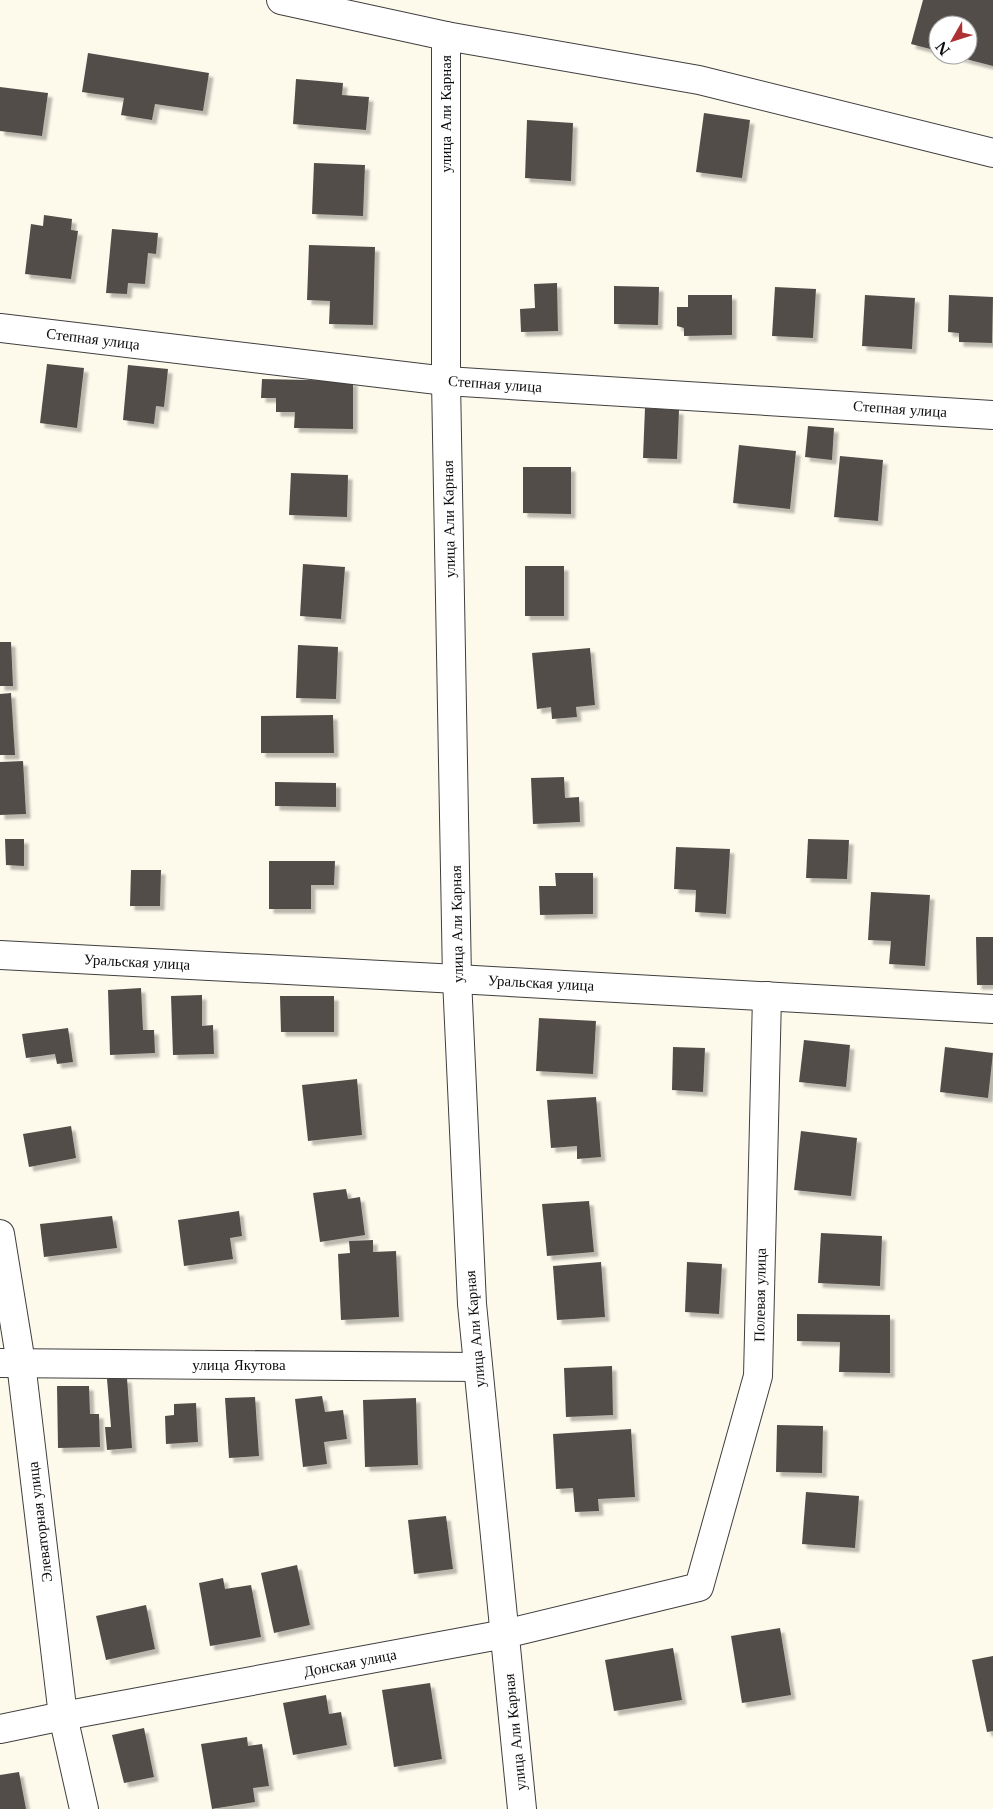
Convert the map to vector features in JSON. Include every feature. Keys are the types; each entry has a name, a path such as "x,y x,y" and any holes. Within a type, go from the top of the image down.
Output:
{"street":[{"path":"281,0 446,36 699,80 993,153"},
{"name":"улица Али Карная","path":"446,36 446,382 457,979 472,1304 522,1809"},
{"name":"Степная улица","path":"0,328 446,382 993,415"},
{"name":"Уральская улица","path":"0,955 993,1009"},
{"name":"Полевая улица","path":"699,1587 758,1376 767,996"},
{"name":"Элеваторная улица","path":"0,1234 11,1363 63,1716 84,1809"},
{"name":"улица Якутова","path":"11,1363 478,1367"},
{"name":"Донская улица","path":"0,1729 505,1634 699,1587"}],"building":[{"path":"923,0 993,0 993,66 978,62 978,15 928,15 928,48 911,44"},
{"path":"88,53 209,73 203,111 155,104 152,120 121,115 124,98 82,92"},
{"path":"296,79 343,83 342,95 369,97 366,130 293,124"},
{"path":"0,87 48,93 42,136 0,131"},
{"path":"704,113 750,120 742,178 696,172"},
{"path":"527,120 573,123 571,181 525,178"},
{"path":"314,163 365,165 363,216 312,214"},
{"path":"44,215 72,219 71,230 78,231 71,279 25,274 31,224 43,226"},
{"path":"112,229 158,233 156,254 148,253 145,284 128,283 127,294 106,293"},
{"path":"309,245 375,247 373,325 329,324 330,301 307,300"},
{"path":"557,283 558,331 521,332 520,309 535,308 534,284"},
{"path":"614,286 659,287 658,325 614,324"},
{"path":"775,287 816,289 813,338 772,336"},
{"path":"688,295 732,295 732,335 684,336 684,328 677,326 677,307 688,307"},
{"path":"865,295 915,298 912,349 862,346"},
{"path":"949,295 993,297 992,343 959,342 959,333 948,332"},
{"path":"47,364 84,368 77,428 40,423"},
{"path":"128,365 168,369 164,407 156,406 154,424 123,420"},
{"path":"262,379 353,381 353,429 294,428 295,412 276,412 276,398 261,398"},
{"path":"645,408 679,410 677,459 643,458"},
{"path":"808,426 834,428 832,460 805,457"},
{"path":"739,445 796,451 790,509 733,503"},
{"path":"840,456 883,460 878,521 834,517"},
{"path":"523,467 571,467 571,514 523,513"},
{"path":"291,473 348,475 347,517 289,515"},
{"path":"303,564 345,567 341,619 300,616"},
{"path":"525,566 564,566 564,616 525,616"},
{"path":"0,642 11,642 13,686 0,686"},
{"path":"298,645 338,647 336,699 296,698"},
{"path":"590,648 595,705 576,707 577,717 552,719 551,707 537,709 532,653"},
{"path":"11,693 15,755 0,755 0,694"},
{"path":"333,715 334,753 261,753 261,716"},
{"path":"23,761 26,814 0,815 0,762"},
{"path":"564,777 565,798 579,797 580,822 533,824 531,778"},
{"path":"275,782 336,783 336,807 275,806"},
{"path":"5,839 24,839 24,866 6,865"},
{"path":"808,839 849,840 847,879 806,878"},
{"path":"676,847 730,849 726,914 695,912 696,890 674,889"},
{"path":"269,861 335,861 334,885 311,885 311,909 269,909"},
{"path":"131,870 161,870 160,906 130,906"},
{"path":"555,873 593,873 593,914 540,915 539,886 556,886"},
{"path":"871,892 930,895 925,966 889,964 891,941 868,940"},
{"path":"976,937 993,937 993,985 977,985"},
{"path":"141,988 143,1030 154,1030 155,1053 110,1055 108,990"},
{"path":"202,995 202,1026 213,1025 214,1054 173,1055 171,996"},
{"path":"280,996 334,996 334,1032 281,1032"},
{"path":"539,1018 596,1021 593,1074 536,1071"},
{"path":"68,1028 73,1062 57,1064 55,1054 26,1058 22,1034"},
{"path":"804,1040 850,1045 846,1087 799,1082"},
{"path":"673,1047 705,1048 703,1092 672,1090"},
{"path":"945,1047 993,1053 988,1098 940,1092"},
{"path":"357,1079 362,1135 308,1141 302,1085"},
{"path":"596,1097 601,1157 577,1159 577,1146 551,1148 547,1100"},
{"path":"71,1126 76,1158 29,1167 23,1134"},
{"path":"801,1131 857,1138 851,1196 794,1190"},
{"path":"346,1189 348,1199 360,1197 365,1235 320,1242 313,1193"},
{"path":"589,1201 594,1252 547,1256 542,1204"},
{"path":"239,1211 242,1236 230,1238 233,1259 184,1266 178,1220"},
{"path":"112,1216 117,1248 44,1257 40,1224"},
{"path":"821,1233 882,1236 880,1286 818,1283"},
{"path":"373,1240 373,1252 396,1251 399,1317 341,1320 338,1254 350,1253 349,1241"},
{"path":"601,1262 605,1317 557,1320 553,1266"},
{"path":"687,1262 722,1264 719,1314 685,1312"},
{"path":"797,1314 890,1315 890,1373 839,1372 840,1342 797,1341"},
{"path":"612,1366 613,1415 566,1417 564,1368"},
{"path":"127,1378 132,1448 107,1450 105,1427 111,1427 107,1379"},
{"path":"57,1386 89,1386 90,1414 99,1414 100,1447 58,1448"},
{"path":"322,1396 325,1412 343,1410 347,1439 324,1442 327,1464 303,1467 295,1399"},
{"path":"255,1397 259,1456 229,1458 225,1398"},
{"path":"416,1398 418,1465 365,1467 363,1400"},
{"path":"196,1403 198,1442 166,1444 165,1416 174,1415 174,1404"},
{"path":"777,1425 823,1426 822,1473 776,1472"},
{"path":"631,1429 635,1497 598,1499 599,1511 575,1512 573,1488 556,1489 553,1434"},
{"path":"806,1492 859,1496 855,1548 802,1544"},
{"path":"446,1516 453,1569 414,1574 408,1520"},
{"path":"297,1565 310,1625 274,1633 261,1573"},
{"path":"223,1578 225,1589 251,1585 261,1637 210,1646 199,1583"},
{"path":"146,1605 155,1649 106,1660 96,1616"},
{"path":"780,1628 791,1695 742,1703 731,1636"},
{"path":"673,1648 682,1700 614,1711 605,1660"},
{"path":"993,1656 993,1731 987,1732 972,1660"},
{"path":"430,1683 442,1759 394,1767 382,1690"},
{"path":"326,1695 329,1714 341,1712 347,1745 293,1755 283,1703"},
{"path":"144,1728 154,1777 124,1783 112,1735"},
{"path":"247,1737 248,1746 262,1744 269,1786 253,1788 255,1802 212,1809 201,1744"},
{"path":"19,1772 26,1809 0,1809 0,1775"}]}
